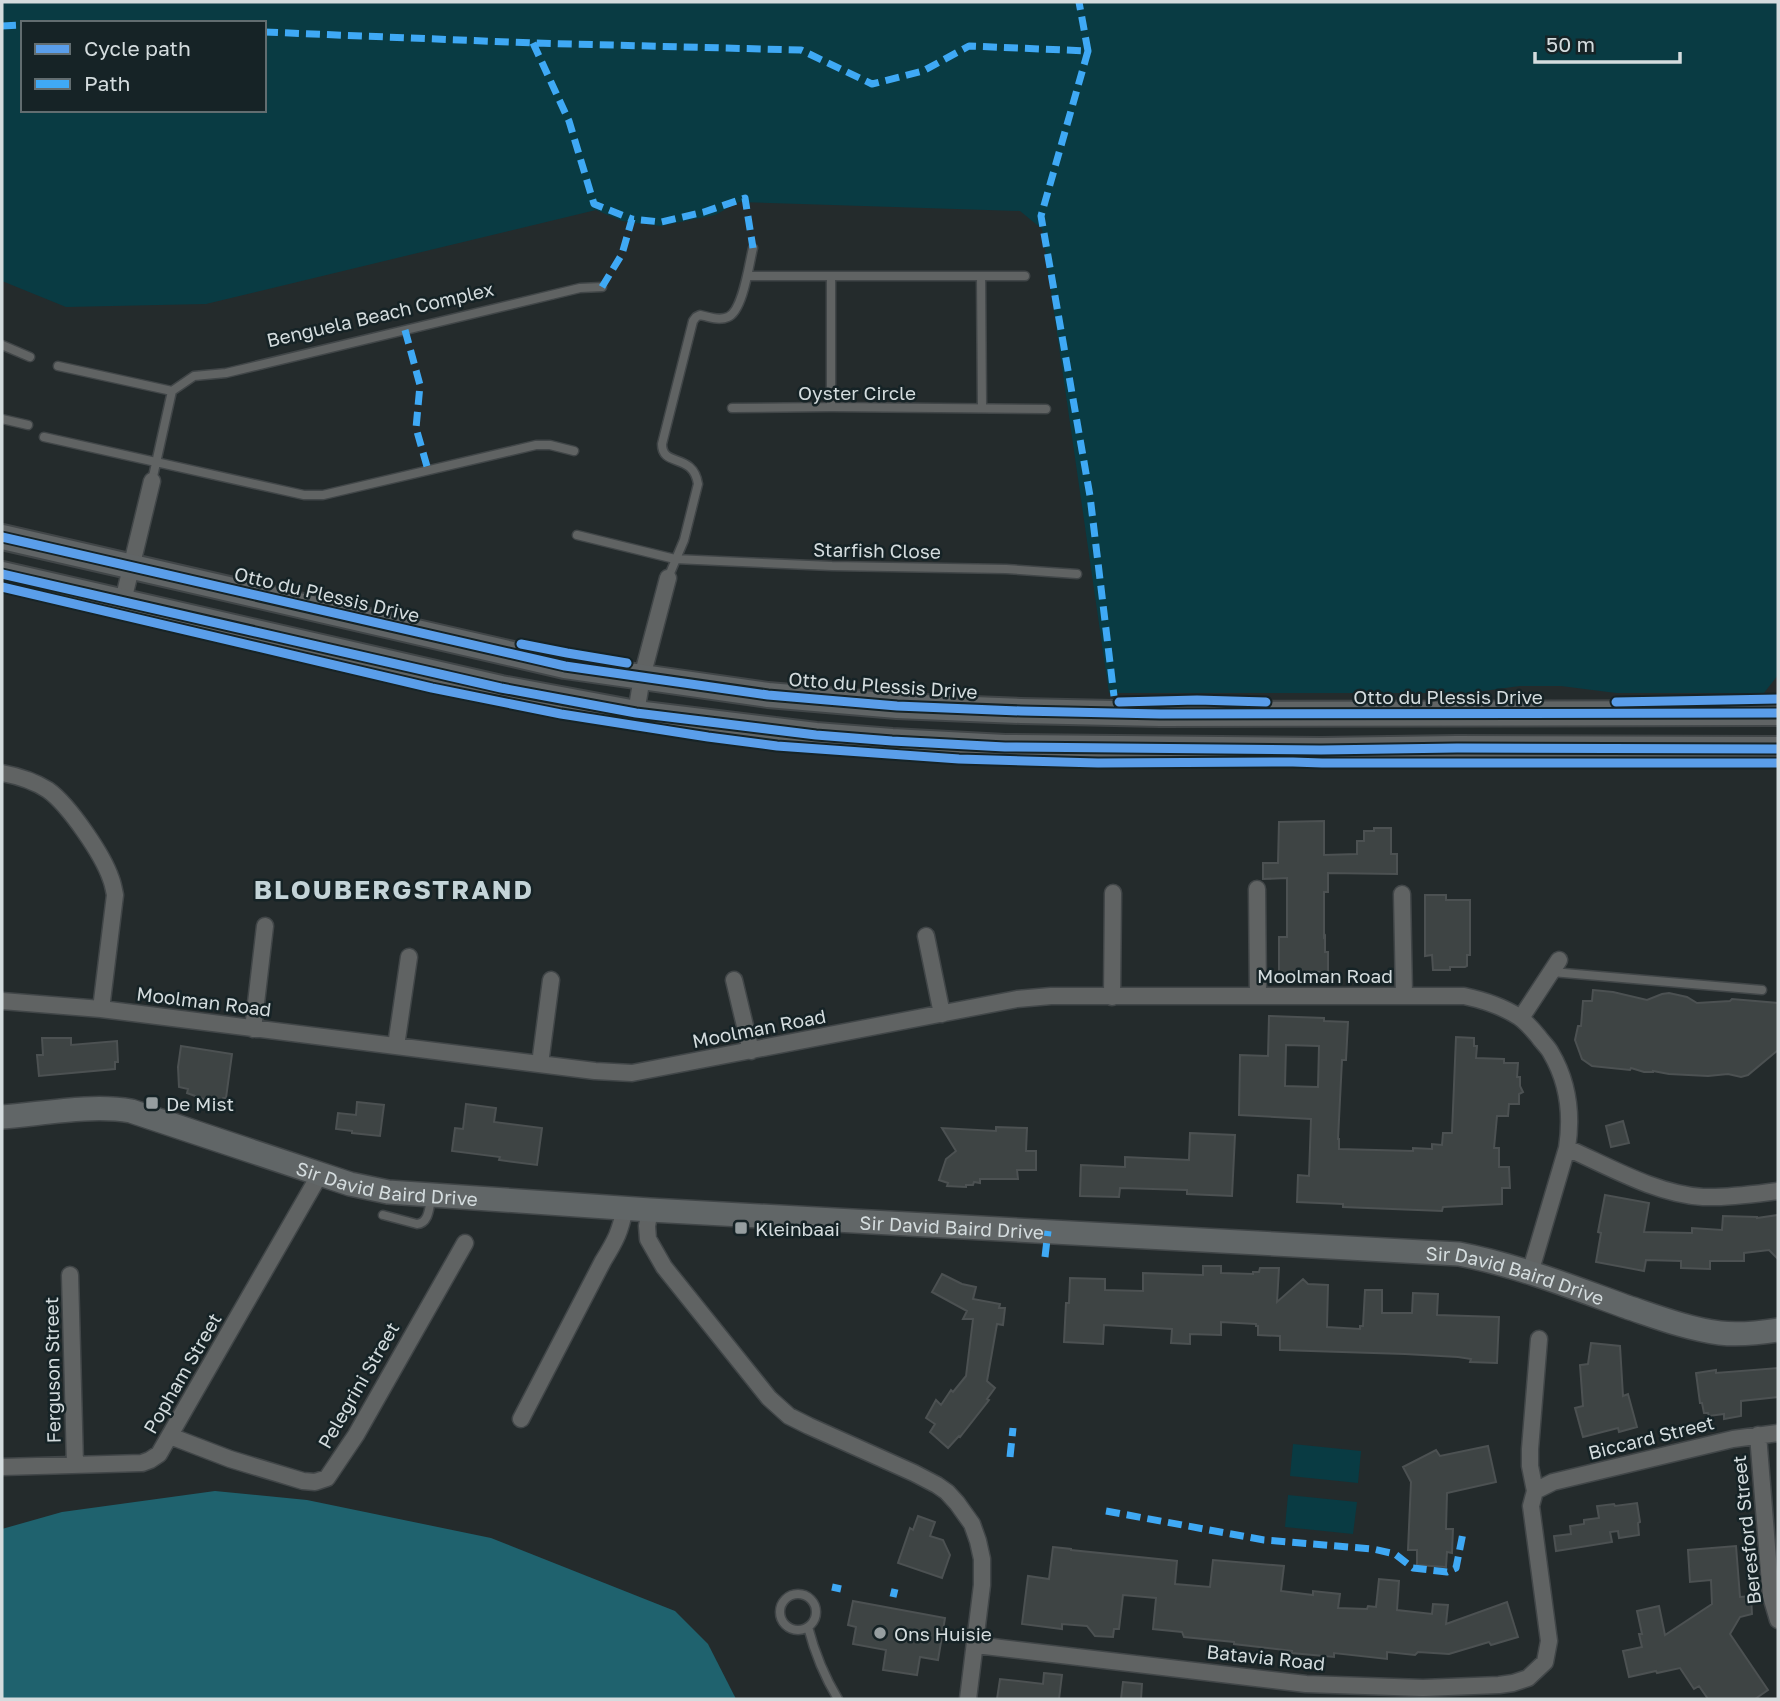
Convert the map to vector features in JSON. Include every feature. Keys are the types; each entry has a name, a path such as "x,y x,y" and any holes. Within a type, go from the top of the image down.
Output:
{"main road":[{"name":"Otto du Plessis Drive","path":"2,537 565,666 768,695 897,706 1021,712 1778,713"},
{"path":"2,574 501,688 636,713 760,729 892,741 1005,747 1321,750 1778,749"},
{"path":"1160,714 1160,748"}],"street":[{"path":"123,601 152,481"},
{"path":"636,713 642,677 668,578"},
{"path":"2,773 33,782 49,791 66,807 104,863 112,880 115,895 101,1009"},
{"path":"1257,889 1258,996"},
{"path":"1112,997 1113,893"},
{"path":"1402,894 1404,996"},
{"path":"253,1029 265,926"},
{"path":"926,936 942,1014"},
{"path":"396,1046 409,957"},
{"path":"1521,1018 1555,966"},
{"path":"540,1064 551,980"},
{"path":"734,980 751,1051"},
{"name":"Moolman Road","path":"2,1001 101,1009 595,1071 632,1073 1017,999 1051,996 1464,996 1488,1001 1521,1018 1551,1053 1562,1079 1569,1107 1567,1148 1530,1273"},
{"name":"Sir David Baird Drive","path":"2,1116 124,1110 320,1174 388,1192 650,1210 1471,1256 1701,1329 1743,1334 1778,1330"},
{"path":"1567,1148 1647,1183 1677,1193 1704,1197 1778,1191"},
{"name":"Popham Street","path":"2,1467 142,1463 159,1454 320,1174"},
{"path":"521,1419 619,1234 625,1208"},
{"path":"650,1210 648,1239 664,1267 769,1398 789,1416 925,1479 947,1492 972,1524 982,1559 982,1585 968,1699"},
{"name":"Pelegrini Street","path":"170,1436 303,1481 315,1482 327,1478 356,1435 465,1243"},
{"name":"Ferguson Street","path":"71,1275 75,1465"},
{"path":"1535,1491 1530,1449 1539,1339"},
{"name":"Biccard Street","path":"1535,1491 1553,1482 1733,1438 1778,1433"},
{"name":"Beresford Street","path":"1758,1435 1771,1596 1778,1620"},
{"name":"Batavia Road","path":"976,1645 1306,1684 1423,1688 1513,1683 1528,1678 1545,1662 1549,1641 1531,1506 1535,1491"}],"lane":[{"path":"668,578 684,540 698,484 693,469 662,452 693,321 700,315 726,319 734,314 739,305 753,248"},
{"path":"747,276 1025,276"},
{"path":"981,276 982,408"},
{"path":"831,277 831,407"},
{"name":"Benguela Beach Complex","path":"172,391 194,376 226,373 580,288 602,288"},
{"path":"2,345 30,358"},
{"path":"58,366 172,391 152,481"},
{"name":"Oyster Circle","path":"732,408 1046,409"},
{"path":"2,419 28,425"},
{"path":"44,437 304,495 323,495 524,447 550,445 574,451"},
{"name":"Starfish Close","path":"577,535 675,559 832,566 1006,569 1077,574"},
{"path":"1555,966 1762,990"},
{"path":"383,1215 422,1223 427,1218 432,1196"},
{"path":"801,1593 815,1604 817,1612 808,1628 791,1629 783,1624 780,1607 792,1594 801,1593"},
{"path":"808,1628 815,1654 838,1699"}],"shaded area":[{"path":"2,2 1778,2 1778,675 1764,693 1616,693 1561,686 1520,686 1469,693 1109,693 1042,229 1020,211 739,202 715,215 661,226 622,221 596,210 206,304 66,307 2,281"},
{"path":"1293,1444 1361,1451 1358,1483 1290,1476"},
{"path":"215,1491 307,1500 491,1538 675,1611 708,1644 736,1699 2,1699 2,1529 62,1512"},
{"path":"1288,1495 1357,1502 1353,1534 1285,1527"}],"building":[{"path":"1324,821 1324,855 1357,854 1357,841 1364,841 1364,831 1391,828 1391,854 1397,854 1397,874 1328,873 1328,892 1324,892 1324,937 1325,952 1328,952 1328,972 1279,975 1279,937 1287,937 1287,878 1263,879 1263,863 1278,863 1279,822"},
{"path":"1425,895 1446,895 1446,900 1470,900 1470,955 1467,955 1467,966 1433,970 1432,955 1425,956"},
{"path":"1593,990 1647,1000 1669,993 1687,997 1697,1003 1732,999 1778,1003 1778,1050 1748,1075 1741,1077 1728,1074 1669,1074 1592,1066 1582,1059 1575,1040 1578,1026 1581,1026 1583,1001 1592,1001"},
{"path":"1269,1016 1324,1018 1324,1021 1348,1022 1346,1060 1342,1060 1339,1149 1413,1151 1413,1148 1432,1149 1432,1144 1442,1145 1443,1133 1452,1133 1456,1037 1474,1038 1474,1046 1477,1046 1476,1058 1504,1059 1504,1063 1518,1063 1517,1077 1520,1077 1523,1092 1519,1094 1519,1104 1509,1104 1508,1116 1497,1116 1494,1148 1499,1148 1499,1167 1509,1167 1510,1188 1502,1188 1502,1204 1443,1207 1442,1211 1343,1207 1343,1204 1297,1202 1298,1175 1309,1176 1311,1119 1239,1115 1240,1055 1268,1056","holes":["1286,1045 1319,1046 1318,1087 1285,1086"]},
{"path":"42,1038 71,1038 71,1045 117,1041 118,1062 115,1062 115,1069 39,1076 37,1055 43,1055"},
{"path":"181,1046 232,1054 226,1098 223,1098 220,1105 187,1093 188,1089 179,1087"},
{"path":"357,1102 384,1105 380,1136 336,1129 338,1113 356,1115"},
{"path":"466,1104 496,1108 494,1122 542,1128 537,1165 452,1151 455,1128 463,1129"},
{"path":"1623,1121 1629,1143 1611,1147 1606,1126"},
{"path":"996,1127 1027,1128 1026,1151 1036,1151 1036,1170 1017,1170 1018,1179 980,1179 980,1183 974,1182 966,1187 947,1186 948,1183 939,1180 946,1159 956,1151 942,1128 996,1131"},
{"path":"1190,1133 1235,1135 1232,1196 1187,1194 1187,1190 1120,1188 1119,1197 1080,1196 1081,1165 1125,1167 1125,1157 1189,1160"},
{"path":"1605,1195 1649,1203 1644,1232 1692,1233 1692,1228 1722,1230 1723,1216 1757,1218 1778,1215 1778,1259 1769,1250 1744,1253 1744,1261 1710,1261 1710,1269 1681,1268 1681,1261 1646,1260 1644,1271 1596,1262"},
{"path":"1203,1266 1221,1266 1221,1273 1253,1274 1259,1272 1260,1268 1279,1268 1277,1302 1303,1279 1308,1284 1328,1285 1327,1327 1360,1329 1360,1326 1363,1326 1365,1290 1382,1290 1382,1313 1412,1313 1413,1293 1438,1294 1437,1315 1499,1317 1497,1363 1470,1362 1471,1359 1458,1357 1280,1350 1280,1336 1258,1335 1256,1324 1221,1322 1221,1335 1190,1334 1190,1344 1171,1343 1172,1329 1104,1325 1103,1344 1064,1342 1070,1278 1105,1279 1105,1290 1143,1291 1143,1273 1203,1275"},
{"path":"942,1274 962,1284 976,1287 973,1299 1000,1304 999,1308 1005,1308 1003,1325 997,1324 987,1381 995,1388 987,1399 989,1400 948,1448 930,1432 935,1424 926,1418 936,1400 941,1405 951,1390 953,1392 966,1376 973,1319 963,1319 967,1311 932,1292"},
{"path":"1591,1343 1620,1346 1623,1396 1628,1394 1637,1427 1619,1432 1618,1428 1583,1437 1575,1408 1583,1406 1580,1365 1588,1364"},
{"path":"1778,1368 1778,1397 1741,1401 1741,1416 1724,1419 1724,1414 1709,1416 1704,1413 1696,1373"},
{"path":"1488,1446 1496,1482 1447,1493 1446,1529 1453,1529 1452,1553 1447,1552 1446,1567 1417,1565 1417,1550 1408,1550 1411,1482 1403,1467 1436,1450 1440,1456"},
{"path":"1637,1503 1639,1535 1619,1538 1618,1531 1610,1532 1612,1542 1556,1551 1554,1536 1571,1534 1570,1526 1599,1518 1597,1506"},
{"path":"918,1516 935,1522 930,1536 943,1540 950,1555 942,1578 898,1563 910,1528 913,1530"},
{"path":"1736,1546 1740,1597 1751,1596 1752,1614 1740,1617 1730,1634 1768,1690 1755,1699 1708,1699 1699,1686 1694,1689 1680,1668 1629,1677 1623,1651 1642,1647 1637,1611 1659,1606 1665,1635 1712,1604 1711,1580 1690,1582 1688,1550"},
{"path":"1053,1547 1177,1561 1175,1584 1210,1587 1213,1560 1284,1566 1281,1591 1313,1595 1313,1591 1340,1594 1338,1608 1376,1607 1379,1579 1399,1581 1397,1610 1432,1614 1433,1604 1448,1605 1446,1624 1507,1602 1518,1637 1449,1654 1387,1652 1387,1659 1334,1653 1334,1657 1292,1653 1234,1642 1184,1637 1182,1632 1153,1629 1156,1598 1123,1595 1119,1629 1114,1629 1113,1637 1095,1636 1087,1626 1062,1624 1062,1629 1022,1624 1028,1576 1049,1579"},
{"path":"853,1601 945,1618 938,1660 920,1657 917,1675 883,1670 886,1650 853,1644 856,1627 848,1625"},
{"path":"1044,1673 1062,1675 1059,1699 997,1699 1000,1679 1043,1684"},
{"path":"1123,1682 1142,1684 1141,1699 1121,1699"}],"marked path":[{"path":"266,32 801,50 872,84 923,71 969,46 1088,51 1079,2"},
{"path":"2,26 21,25"},
{"path":"533,43 569,121 594,204 632,219"},
{"path":"1088,51 1041,216 1090,496 1114,696"},
{"path":"602,287 622,254 632,219 661,222 704,212 745,198 753,248"},
{"path":"405,330 420,385 416,428 428,470"},
{"path":"1045,1257 1048,1231"},
{"path":"1010,1457 1013,1428"},
{"path":"1106,1511 1264,1540 1373,1549 1395,1554 1413,1568 1447,1572 1456,1568 1463,1533"},
{"path":"832,1587 841,1589"},
{"path":"893,1597 895,1589"}],"cycle path":[{"path":"2,537 565,666 768,695 897,706 1160,714 1778,713"},
{"path":"2,574 501,688 636,713 816,735 1005,747 1321,750 1778,749"},
{"path":"2,587 432,688 561,714 777,746 959,759 1098,763 1778,763"},
{"path":"521,644 627,663"},
{"path":"1616,702 1778,699"},
{"path":"1119,702 1266,702"}],"place":[{"name":"De Mist","path":"152,1103"},
{"name":"Kleinbaai","path":"741,1228"},
{"name":"Ons Huisie","path":"880,1633"}],"district":[{"name":"BLOUBERGSTRAND","path":"394,889"}]}
